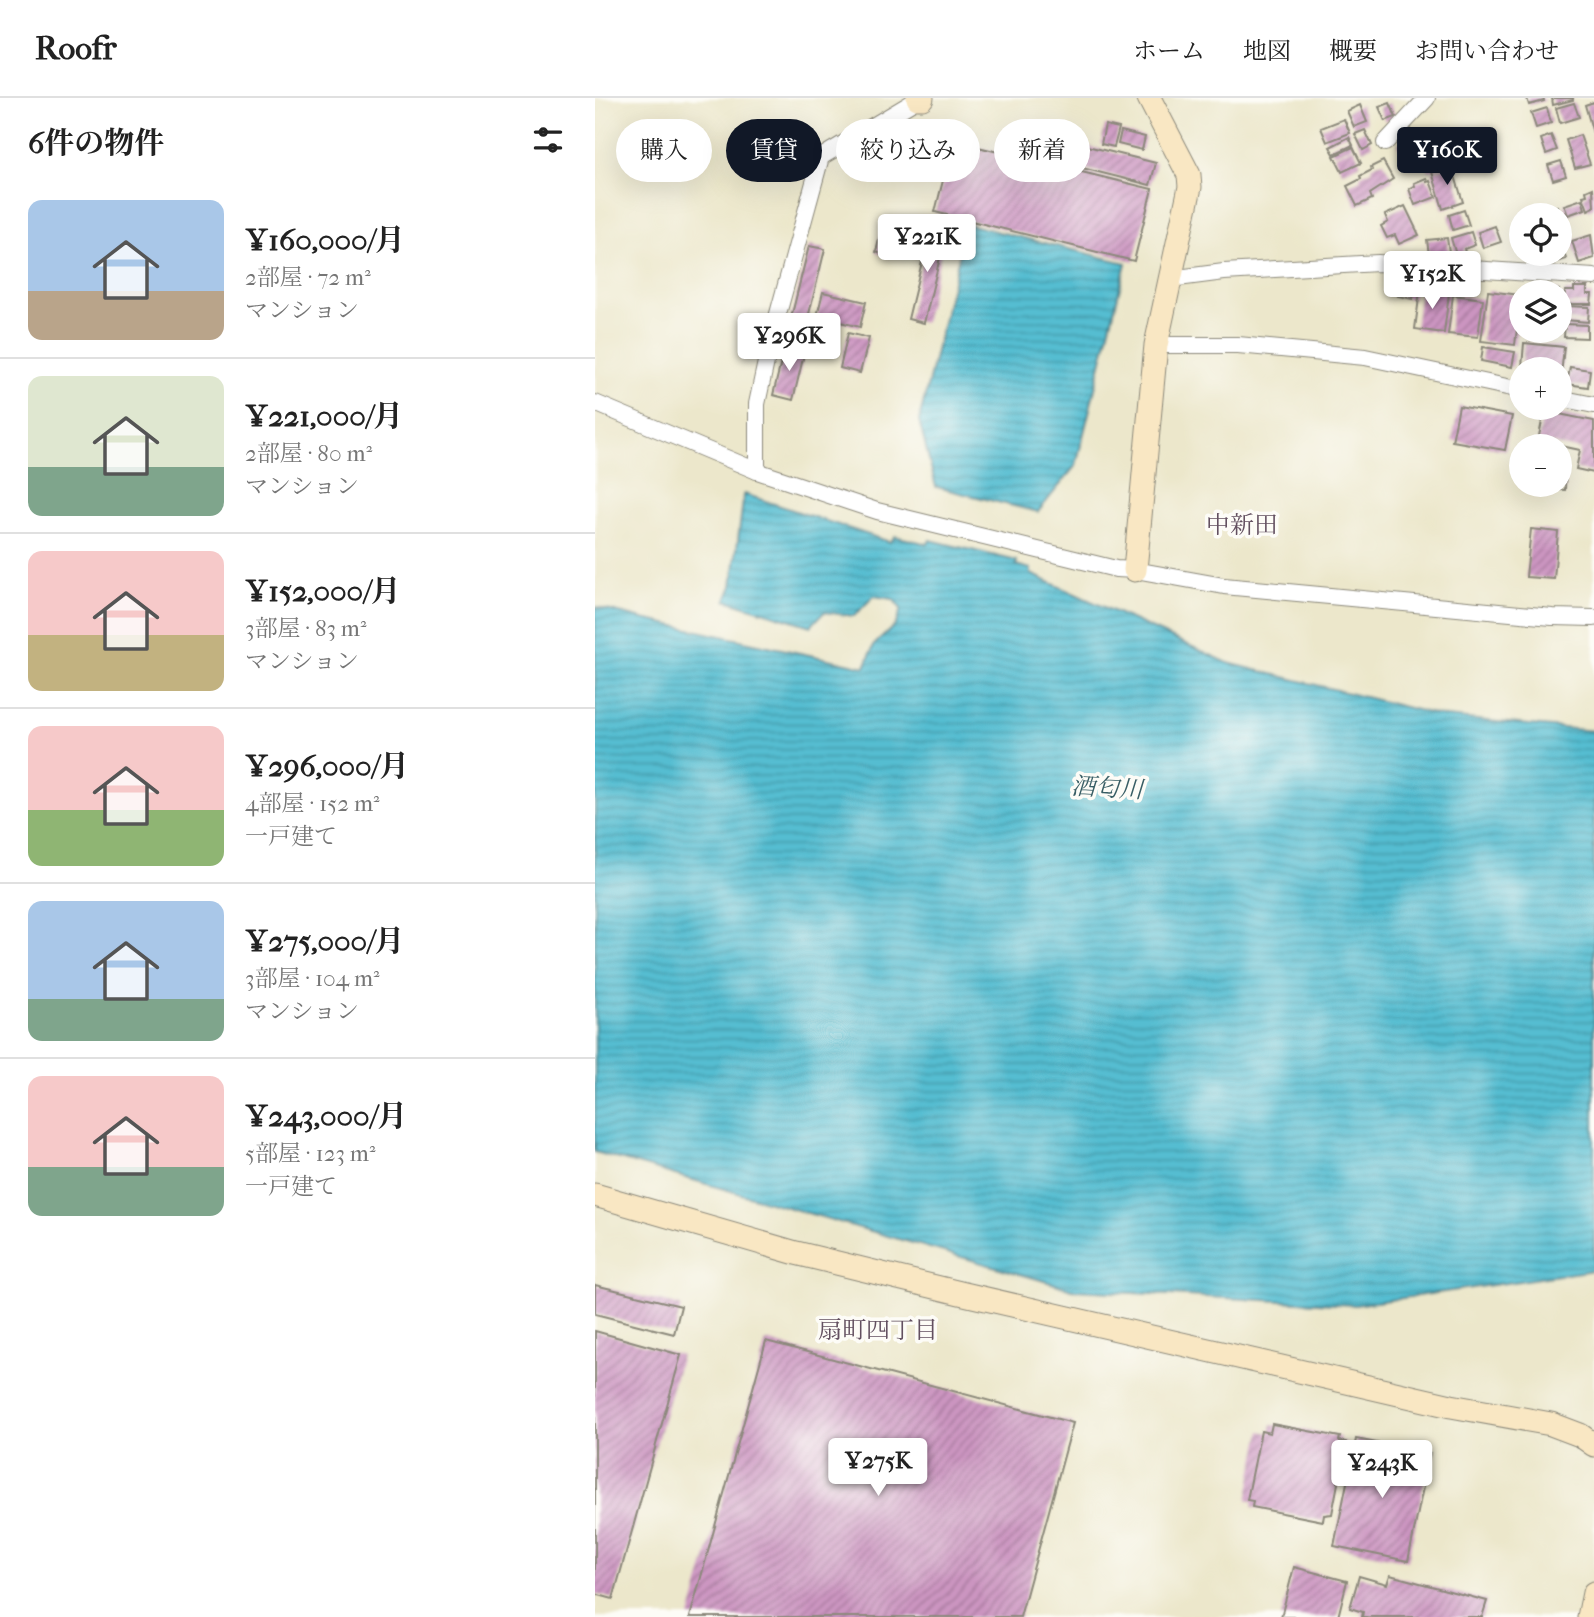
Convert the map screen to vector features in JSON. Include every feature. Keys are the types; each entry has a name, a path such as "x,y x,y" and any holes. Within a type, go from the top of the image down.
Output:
{"street":[{"path":"757,471 759,392 821,157 919,98"},
{"path":"1135,570 1156,345 1190,180 1149,98"},
{"path":"1385,143 1427,98"},
{"path":"1170,279 1238,271 1378,263 1594,277"},
{"path":"1156,345 1238,345 1352,355 1509,388"},
{"path":"1572,401 1594,405"},
{"path":"595,403 757,471 877,511 1116,569 1224,586 1552,617 1594,618"},
{"path":"595,1195 796,1253 960,1293 1451,1406 1551,1424 1580,1434 1594,1445"},
{"path":"1589,1617 1594,1593"}],"water":[{"path":"967,224 1126,263 1076,465 1038,512 936,487 919,421"},
{"name":"酒匂川","path":"744,494 890,542 895,536 928,544 930,540 1017,561 1016,565 1031,569 1031,574 1228,663 1445,717 1594,731 1594,1270 1355,1305 1076,1290 595,1152 595,607 865,667 874,645 896,624 901,609 893,599 874,596 854,616 824,612 811,626 726,600 732,586"}],"building":[{"path":"1527,98 1543,98 1544,101 1529,105"},
{"path":"1552,98 1573,98 1573,100 1553,105"},
{"path":"1594,102 1594,133 1593,133 1585,105"},
{"path":"1390,103 1396,117 1385,121 1379,107"},
{"path":"1574,103 1579,117 1560,123 1556,108"},
{"path":"1360,105 1367,122 1354,127 1347,111"},
{"path":"1547,108 1551,123 1536,128 1531,113"},
{"path":"1344,119 1350,133 1327,142 1321,128"},
{"path":"1105,125 1119,128 1114,147 1101,144"},
{"path":"1365,130 1372,145 1363,150 1355,134"},
{"path":"1121,131 1145,137 1142,150 1118,144"},
{"path":"1413,133 1418,144 1402,152 1398,144 1402,142 1401,139"},
{"path":"1551,135 1557,150 1546,154 1541,139"},
{"path":"1580,135 1590,164 1575,168 1566,140"},
{"path":"1349,137 1353,145 1334,154 1330,147"},
{"path":"1090,147 1156,163 1150,185 1090,170"},
{"path":"1353,147 1361,163 1342,172 1334,156"},
{"path":"980,148 994,151 994,182 1090,182 1090,174 1152,189 1134,261 935,212 943,182 980,182"},
{"path":"1448,148 1453,163 1429,171 1424,156"},
{"path":"1383,161 1393,179 1370,194 1372,199 1357,206 1347,186 1361,179 1360,176 1372,170 1371,167"},
{"path":"1561,161 1566,176 1553,180 1548,165"},
{"path":"1452,166 1463,202 1443,209 1432,172"},
{"path":"1426,178 1427,182 1430,181 1436,197 1415,205 1409,189 1415,186 1414,183"},
{"path":"1593,188 1594,207 1588,210 1583,196"},
{"path":"1582,199 1585,209 1572,214 1570,203"},
{"path":"1405,206 1419,235 1399,244 1395,235 1387,238 1381,226 1388,222 1385,215"},
{"path":"1464,210 1469,225 1453,230 1449,215"},
{"path":"883,223 896,226 889,256 876,252"},
{"path":"931,225 947,229 924,323 908,319"},
{"path":"1495,226 1501,242 1483,248 1478,232"},
{"path":"1471,232 1475,245 1456,255 1451,238"},
{"path":"1591,235 1594,258 1579,263 1572,241"},
{"path":"1447,238 1449,252 1429,255 1427,240"},
{"path":"809,246 825,249 807,322 791,318"},
{"path":"1400,280 1416,282 1413,299 1398,296"},
{"path":"1574,287 1587,287 1587,294 1592,294 1591,304 1572,304"},
{"path":"1420,290 1449,293 1444,333 1415,329"},
{"path":"1488,291 1509,294 1509,343 1515,345 1481,341"},
{"path":"823,292 866,302 860,327 817,316"},
{"path":"1453,295 1483,299 1478,337 1448,334"},
{"path":"1572,306 1589,307 1588,322 1572,321"},
{"path":"1572,324 1587,325 1587,338 1572,337"},
{"path":"848,333 869,338 860,373 840,368"},
{"path":"1524,343 1564,347 1563,357 1523,357"},
{"path":"785,346 805,350 793,400 773,395"},
{"path":"1483,347 1515,352 1514,357 1509,357 1509,366 1481,361"},
{"path":"1572,367 1590,370 1588,387 1572,385"},
{"path":"1459,406 1509,415 1511,420 1505,450 1452,441"},
{"path":"1572,417 1594,421 1594,473 1576,469 1580,450 1572,448 1572,434 1539,434 1542,420 1572,420"},
{"path":"1531,529 1558,532 1554,579 1526,577"},
{"path":"595,1285 681,1306 674,1334 595,1314"},
{"path":"595,1331 681,1355 613,1599 595,1594"},
{"path":"766,1341 1073,1423 1020,1617 690,1617"},
{"path":"1272,1424 1340,1437 1339,1441 1346,1442 1332,1514 1324,1515 1323,1521 1252,1507 1253,1501 1247,1500 1261,1431 1270,1433"},
{"path":"1356,1439 1430,1453 1408,1561 1334,1546"},
{"path":"1294,1567 1347,1581 1338,1617 1281,1617"},
{"path":"1390,1575 1487,1601 1482,1617 1362,1617 1363,1612 1350,1608 1359,1576 1387,1584"}],"district":[{"name":"中新田","path":"1242,525"},
{"name":"扇町四丁目","path":"878,1330"}]}
